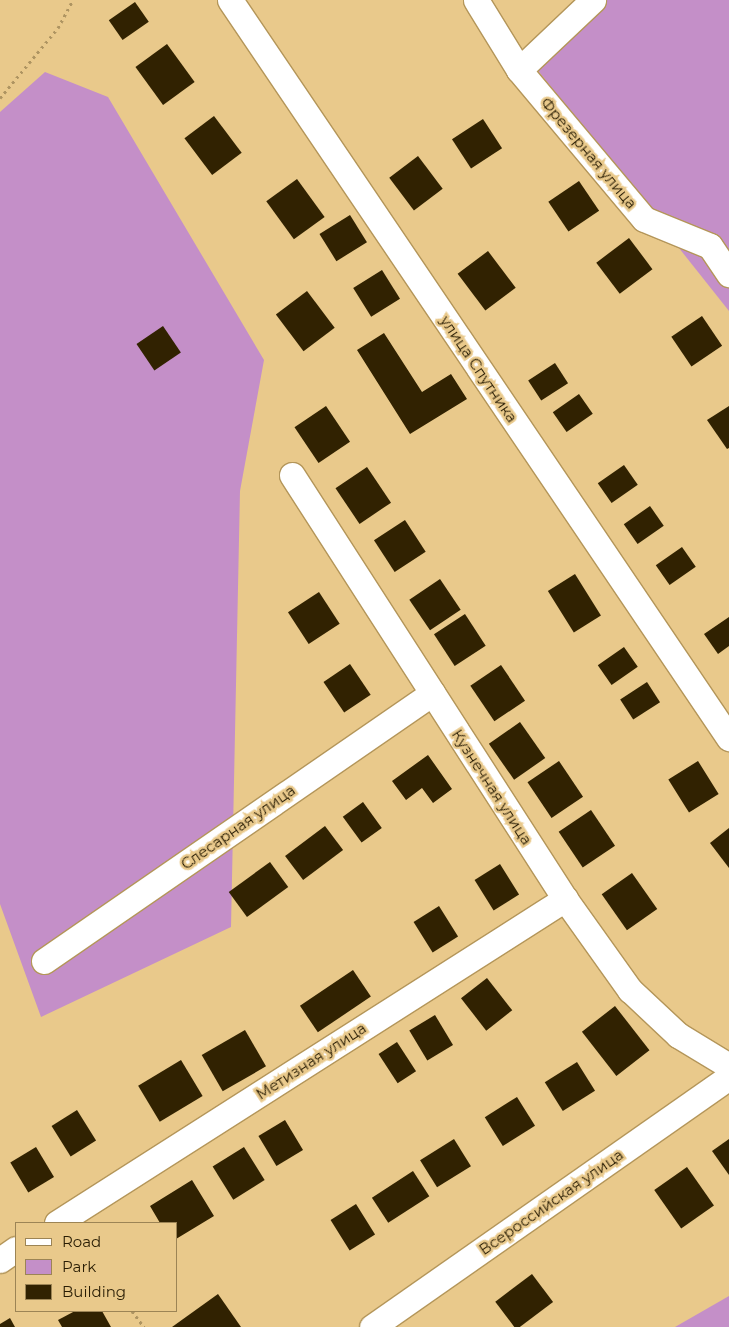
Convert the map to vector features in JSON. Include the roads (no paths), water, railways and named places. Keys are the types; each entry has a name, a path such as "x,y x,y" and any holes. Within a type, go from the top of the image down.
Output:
{"street":[{"name":"улица Спутника","path":"230,0 729,738"},
{"name":"Фрезерная улица","path":"476,0 519,70 644,220 710,246 729,274"},
{"path":"519,70 593,0"},
{"name":"Кузнечная улица","path":"292,475 564,899 630,990 678,1035 729,1066"},
{"name":"Слесарная улица","path":"44,961 432,693"},
{"name":"Метизная улица","path":"59,1222 564,899"},
{"name":"Всероссийская улица","path":"372,1327 729,1077"},
{"path":"0,1260 15,1250"}]}
